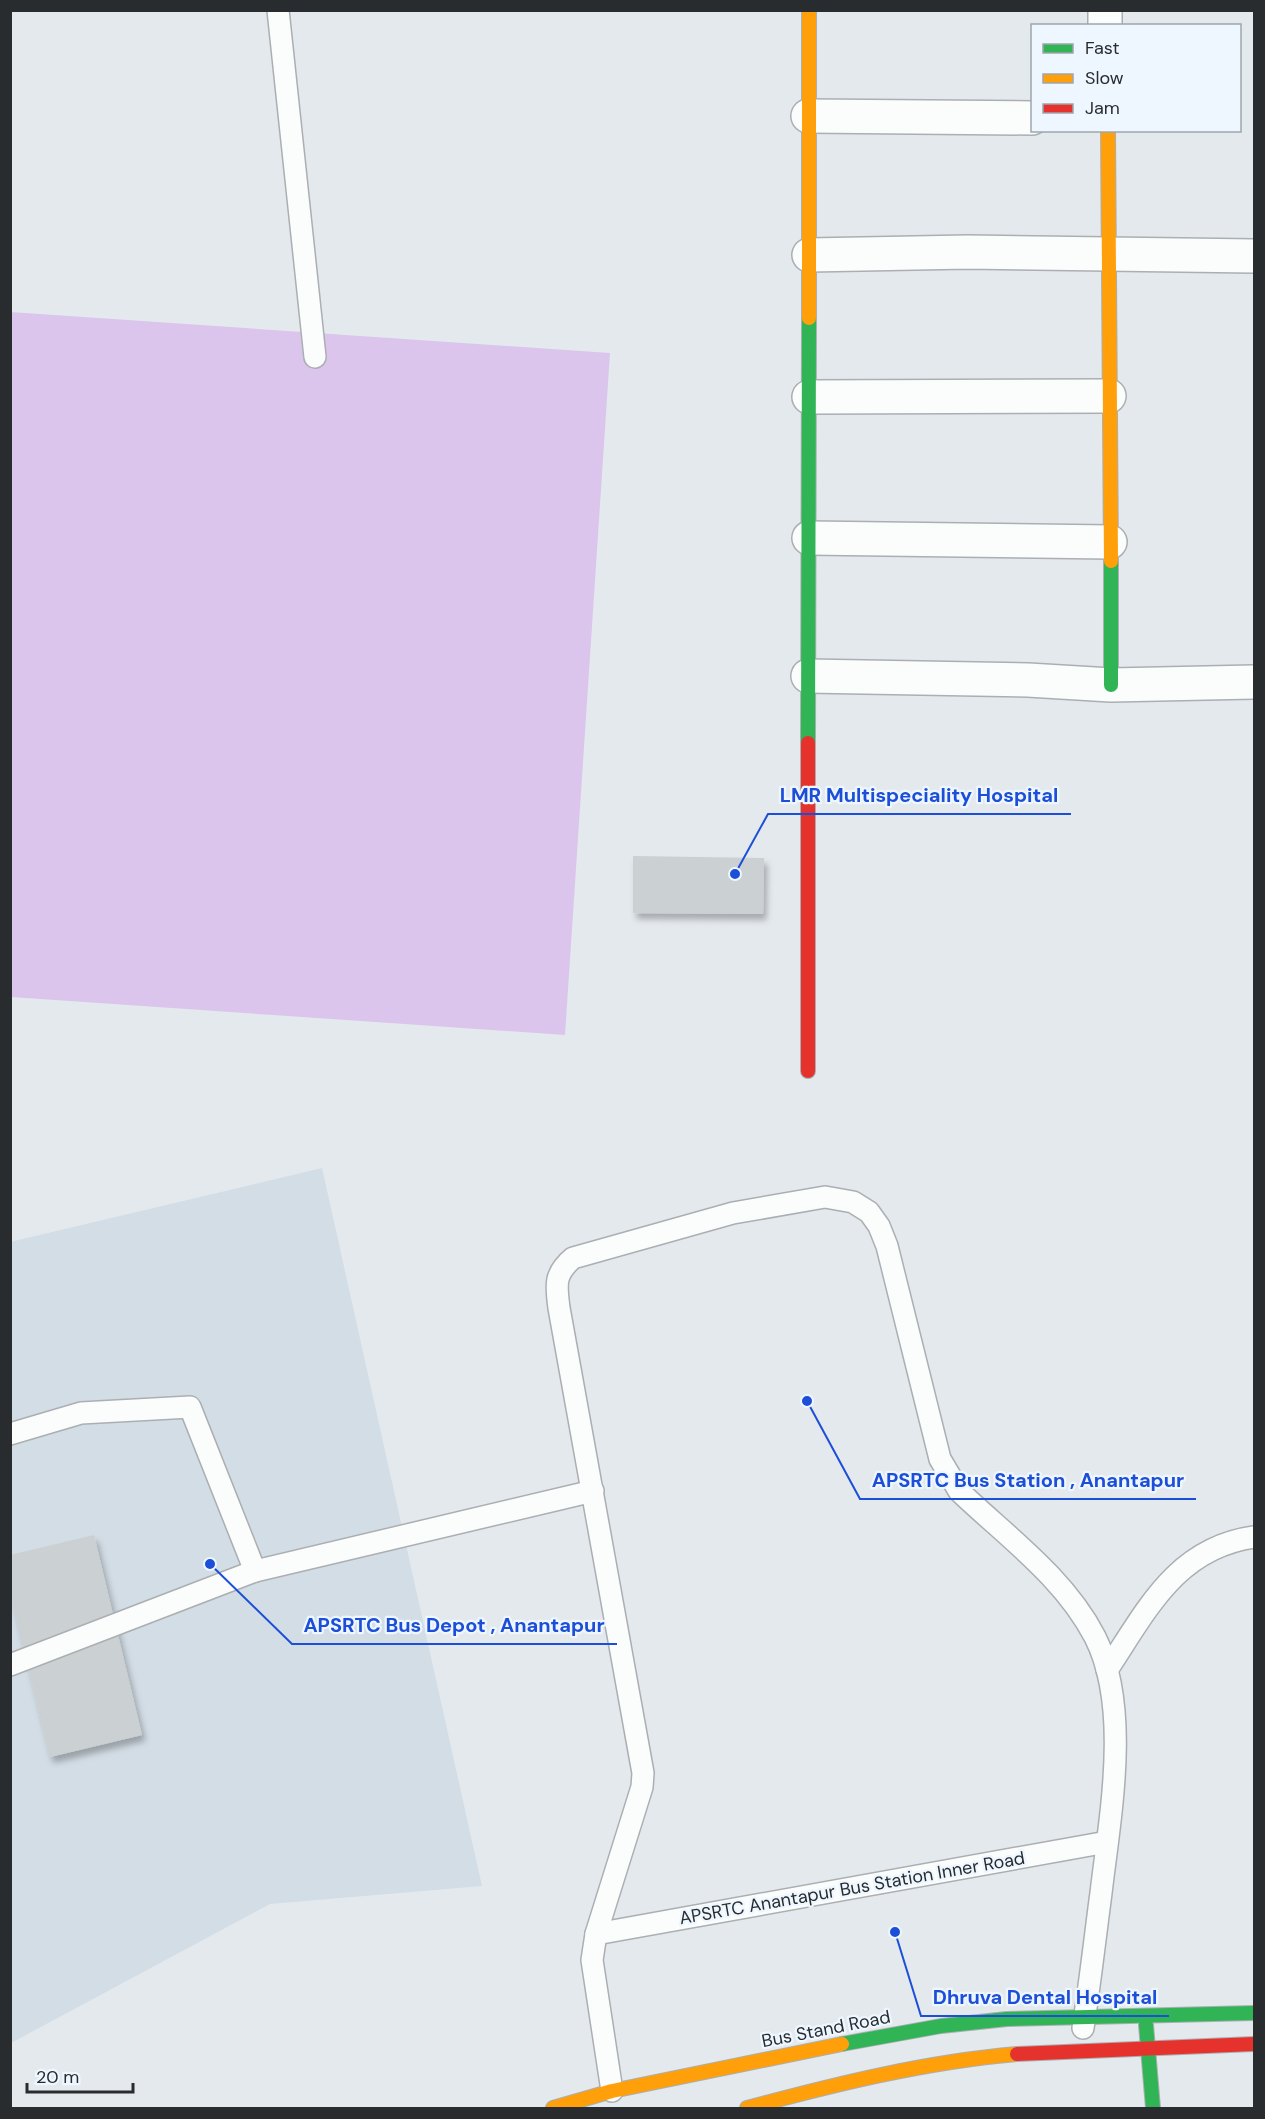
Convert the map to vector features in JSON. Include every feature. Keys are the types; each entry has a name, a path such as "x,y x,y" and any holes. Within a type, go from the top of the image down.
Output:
{"street":[{"path":"808,10 808,1071"},
{"path":"808,116 1031,118"},
{"path":"1108,132 1111,255 1109,396 1111,685"},
{"path":"809,255 968,252 1254,256"},
{"path":"809,397 1109,396"},
{"path":"809,538 1110,542"},
{"path":"808,676 1028,680 1111,685 1254,682"},
{"name":"Bus Stand Road","path":"553,2109 612,2091 813,2049 941,2026 1007,2019 1254,2013"},
{"path":"1145,2017 1153,2109"},
{"path":"747,2109 830,2085 910,2069 995,2056 1254,2044"}],"lane":[{"path":"279,10 315,357"},
{"path":"612,2091 592,1960 596,1934 642,1787 643,1773 559,1308 557,1277 573,1258 733,1213 825,1197 853,1202 869,1212 879,1226 887,1246 940,1459 949,1477 959,1491 1056,1582 1095,1637 1107,1670 1115,1715 1114,1766 1107,1842 1079,2052"},
{"path":"10,1434 81,1413 190,1407 255,1571"},
{"path":"10,1665 255,1571 593,1491"},
{"path":"1107,1670 1163,1587 1199,1555 1239,1539 1254,1537"},
{"name":"APSRTC Anantapur Bus Station Inner Road","path":"596,1934 1107,1842"}],"shaded area":[{"path":"10,312 610,353 565,1035 11,997"},
{"path":"322,1168 482,1886 270,1904 11,2043 10,1242"}],"building":[{"path":"633,856 764,858 763,914 633,913"},
{"path":"94,1535 142,1735 50,1757 10,1593 10,1555"}],"traffic: fast":[{"path":"808,743 809,318"},
{"path":"1111,561 1111,685"},
{"path":"842,2044 941,2026 1007,2019 1254,2013"},
{"path":"1146,2025 1153,2108"}],"traffic: slow":[{"path":"809,10 809,318"},
{"path":"1108,132 1111,561"},
{"path":"553,2108 612,2091 842,2044"},
{"path":"747,2108 915,2068 1017,2054"}],"traffic: jam":[{"path":"808,743 808,1071"},
{"path":"1017,2054 1254,2044"}],"place":[{"name":"LMR Multispeciality Hospital","path":"735,874"},
{"name":"APSRTC Bus Station , Anantapur","path":"807,1401"},
{"name":"APSRTC Bus Depot , Anantapur","path":"210,1564"},
{"name":"Dhruva Dental Hospital","path":"895,1932"}]}
